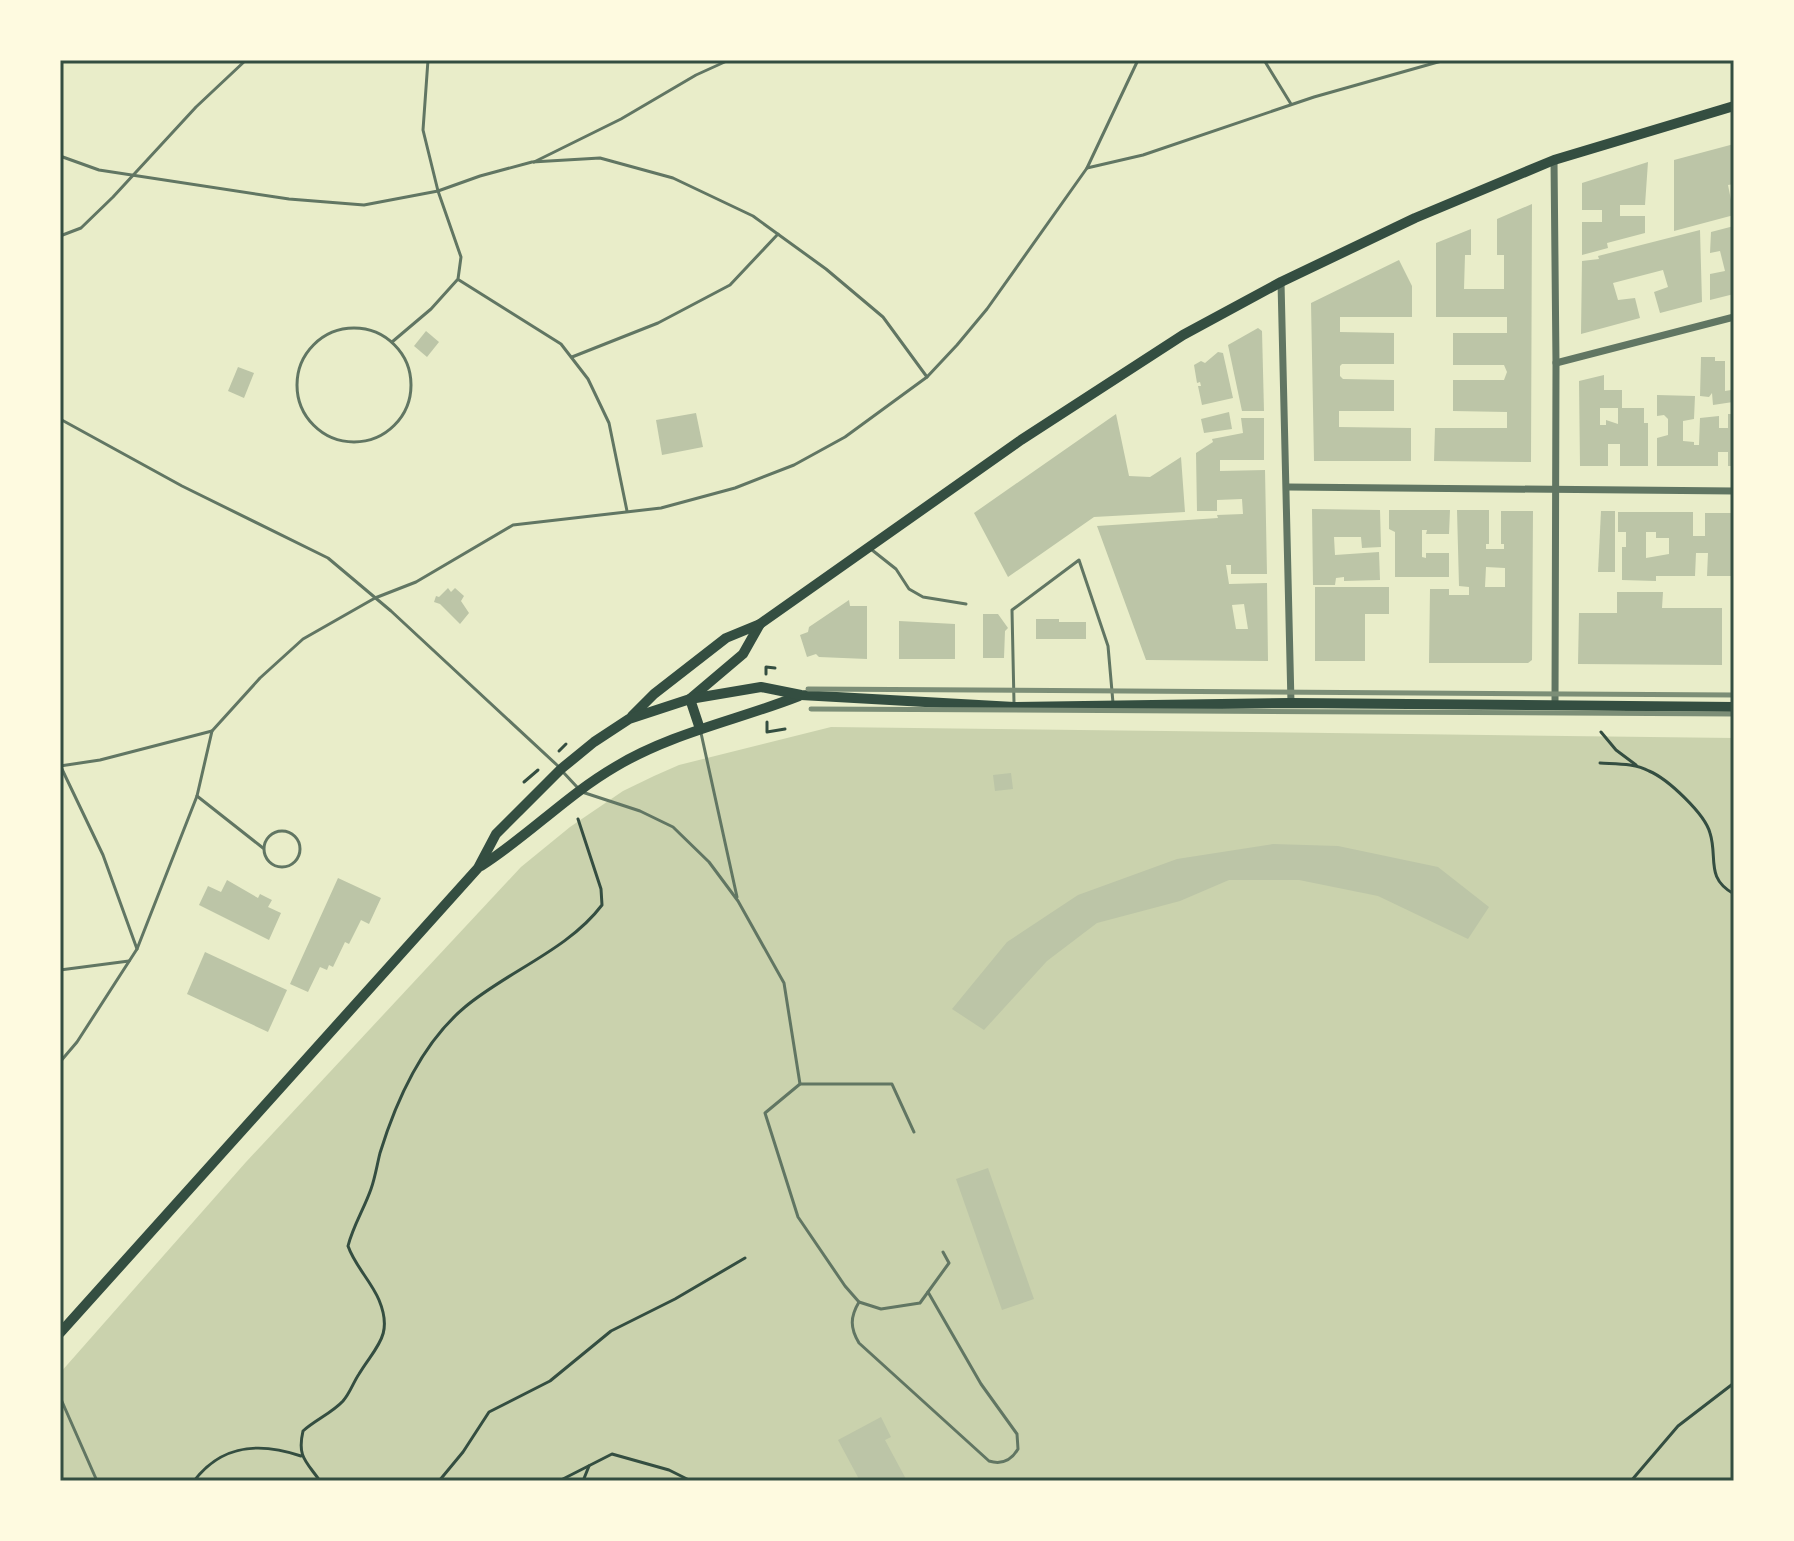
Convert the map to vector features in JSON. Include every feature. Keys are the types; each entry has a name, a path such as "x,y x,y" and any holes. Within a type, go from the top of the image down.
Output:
{"main road":[{"path":"60,1333 478,868 496,834 561,769 629,719 654,694 726,638 760,624 1021,440 1183,335 1281,282 1415,218 1554,160 1734,106"},
{"path":"690,699 743,654 760,624"},
{"path":"629,719 690,699 761,687 801,695 1014,707 1291,703 1734,707"},
{"path":"478,868 510,848 614,767 647,749 801,695"},
{"path":"690,699 700,729"}],"street":[{"path":"1554,160 1555,705"},
{"path":"1281,282 1291,703"},
{"path":"1556,363 1734,317"},
{"path":"1288,487 1734,491"}],"lane":[{"path":"60,236 81,228 196,107 246,60"},
{"path":"392,342 431,309 458,279 461,257 438,191 423,130 428,60"},
{"path":"60,156 99,170 289,199 364,205 438,191 532,162 621,119 696,75 729,60"},
{"path":"60,1062 77,1042 137,949 197,796 212,731 260,678 303,639 375,598 416,582 513,525 661,508 735,488 794,465 845,437 927,377 987,309 1087,168 1138,60"},
{"path":"1264,60 1291,104"},
{"path":"1087,168 1143,155 1291,104 1445,60"},
{"path":"532,162 600,158 673,178 753,216 826,269 883,317 927,377"},
{"path":"572,358 658,323 730,285 778,234"},
{"path":"458,279 561,344 588,379 609,423 627,511"},
{"path":"362,328 381,334 392,342 404,358 411,377 410,397 403,415 390,430 360,443 340,441 322,433 307,419 299,401 299,367 309,349 324,336 342,329 362,328"},
{"path":"60,419 182,486 328,558 561,769 580,791 640,811 673,827 709,862 738,901 784,983 800,1084"},
{"path":"869,547 896,569 909,589 923,597 966,604"},
{"path":"1014,707 1012,610 1079,560 1108,646 1113,706"},
{"path":"700,729 738,901"},
{"path":"137,949 103,855 60,766 100,760 212,731"},
{"path":"197,796 264,848 268,860 278,867 295,862 300,851 293,836 283,832 273,834 264,848"},
{"path":"60,970 129,961"},
{"path":"914,1132 892,1084 800,1084 765,1113 798,1217 859,1302 881,1309 920,1303 949,1263 943,1252"},
{"path":"859,1302 854,1309 851,1329 859,1343 989,1461 1008,1461 1018,1449 1017,1434 975,1375 928,1292"},
{"path":"60,1397 97,1481"}],"path":[{"path":"1601,732 1616,750 1639,768 1658,776 1701,814 1712,836 1716,876 1723,888 1734,894"},
{"path":"559,751 566,744"},
{"path":"1600,763 1639,768"},
{"path":"524,782 538,770"},
{"path":"320,1481 301,1456 303,1431 342,1402 378,1348 384,1333 379,1299 355,1263 348,1246 352,1229 372,1188 389,1129 411,1076 456,1015 567,937 602,905 601,889 578,819"},
{"path":"439,1481 463,1452 489,1412 550,1381 611,1331 675,1299 745,1258"},
{"path":"1631,1481 1678,1426 1734,1383"},
{"path":"194,1481 216,1459 233,1450 256,1446 301,1456"},
{"path":"559,1481 612,1454 669,1470 691,1481"},
{"path":"583,1481 589,1466"}],"green space":[{"path":"831,727 1734,738 1734,1481 60,1481 60,1373 246,1162 521,867 570,827 623,791 654,776 679,765"}],"building":[{"path":"1734,144 1734,184 1728,185 1734,215 1674,231 1674,160"},
{"path":"1648,162 1645,205 1620,205 1620,216 1645,216 1645,233 1607,243 1608,248 1582,255 1582,222 1602,222 1602,210 1582,210 1582,183"},
{"path":"1532,204 1531,462 1434,461 1435,428 1507,428 1507,412 1453,411 1453,380 1504,380 1507,372 1504,365 1453,365 1453,333 1507,333 1507,317 1436,317 1436,243 1471,229 1471,255 1465,255 1464,289 1504,289 1504,255 1497,255 1497,219"},
{"path":"1734,226 1734,294 1710,300 1710,274 1725,271 1720,251 1710,253 1711,232"},
{"path":"1700,230 1702,302 1660,313 1654,292 1668,287 1663,270 1613,283 1618,300 1635,298 1640,318 1581,334 1582,261"},
{"path":"1399,260 1412,286 1412,317 1340,317 1340,332 1394,333 1394,364 1342,364 1340,376 1343,379 1394,380 1394,411 1339,411 1339,427 1411,428 1411,461 1314,461 1311,303"},
{"path":"1258,328 1262,331 1264,411 1242,411 1228,345"},
{"path":"426,331 439,342 427,357 414,346"},
{"path":"1218,352 1223,353 1233,398 1202,405 1198,386 1201,386 1200,382 1197,383 1194,365 1201,361 1205,363"},
{"path":"1701,357 1725,361 1725,391 1731,390 1733,402 1713,405 1712,393 1709,397 1700,396"},
{"path":"238,367 254,373 244,398 228,391"},
{"path":"1604,375 1604,390 1622,390 1622,408 1644,408 1644,423 1648,423 1648,466 1620,466 1620,444 1608,444 1608,466 1580,466 1579,381","holes":["1600,408 1618,408 1618,424 1606,420 1606,425 1600,425"]},
{"path":"1657,395 1695,396 1694,419 1683,421 1683,441 1694,442 1694,445 1699,445 1700,418 1719,416 1719,428 1728,428 1728,414 1734,414 1734,466 1728,466 1728,452 1718,452 1718,466 1657,466 1657,438 1668,435 1668,419 1664,415 1657,416"},
{"path":"1229,412 1232,429 1204,433 1201,419"},
{"path":"696,413 703,447 662,455 656,420"},
{"path":"1116,414 1129,476 1150,477 1181,457 1185,512 1094,517 1008,577 974,513"},
{"path":"1241,418 1264,418 1264,460 1220,460 1220,471 1265,470 1267,574 1231,574 1231,565 1226,565 1229,584 1267,583 1268,661 1146,660 1097,526 1243,514 1242,499 1217,500 1217,511 1197,511 1196,453 1213,442 1212,439 1243,433","holes":["1244,604 1248,629 1236,629 1232,605"]},
{"path":"1312,509 1380,510 1381,547 1362,548 1361,537 1334,537 1335,555 1379,552 1380,580 1344,581 1344,577 1336,578 1335,585 1313,585"},
{"path":"1389,510 1450,510 1449,534 1426,534 1427,530 1422,530 1422,557 1426,558 1426,553 1449,553 1449,577 1395,577 1395,532 1389,529"},
{"path":"1457,510 1489,510 1489,544 1486,544 1486,549 1504,549 1504,544 1501,544 1501,511 1533,511 1532,660 1528,663 1429,663 1430,589 1449,589 1449,595 1469,595 1469,587 1459,586","holes":["1486,567 1505,568 1505,587 1485,587"]},
{"path":"1601,511 1615,511 1615,572 1598,572"},
{"path":"1618,512 1693,512 1693,536 1705,536 1705,513 1734,513 1734,576 1707,576 1708,553 1696,553 1695,576 1656,576 1656,581 1622,580 1622,547 1626,547 1626,532 1618,532","holes":["1646,532 1656,532 1656,538 1669,538 1669,554 1646,558"]},
{"path":"1315,587 1389,587 1389,614 1365,614 1365,661 1315,661"},
{"path":"448,588 451,592 455,588 464,596 461,601 469,613 460,624 434,602 436,596 439,597"},
{"path":"1617,592 1663,592 1662,608 1722,608 1722,665 1578,664 1579,613 1617,613"},
{"path":"849,600 850,606 867,606 867,659 819,657 816,654 807,657 800,635"},
{"path":"983,614 998,614 1008,628 1005,631 1004,658 983,658"},
{"path":"1036,619 1086,622 1086,639 1036,639"},
{"path":"899,621 955,624 955,659 899,659"},
{"path":"1011,773 1013,789 995,791 993,775"},
{"path":"1273,844 1338,846 1438,867 1489,907 1468,939 1378,896 1299,880 1229,880 1180,901 1097,923 1047,961 984,1030 952,1009 1007,942 1078,895 1177,859"},
{"path":"338,878 381,898 369,924 361,920 349,944 345,942 333,967 329,965 327,970 320,967 308,992 290,984"},
{"path":"227,880 258,898 260,894 272,900 268,907 281,913 269,940 199,905 208,886 221,892"},
{"path":"205,952 287,990 268,1032 187,994"},
{"path":"988,1168 1034,1299 1002,1310 956,1179"},
{"path":"881,1417 891,1437 885,1440 907,1481 860,1481 838,1440"}],"railway":[{"path":"808,689 1734,695"},
{"path":"811,709 1734,714"}]}
